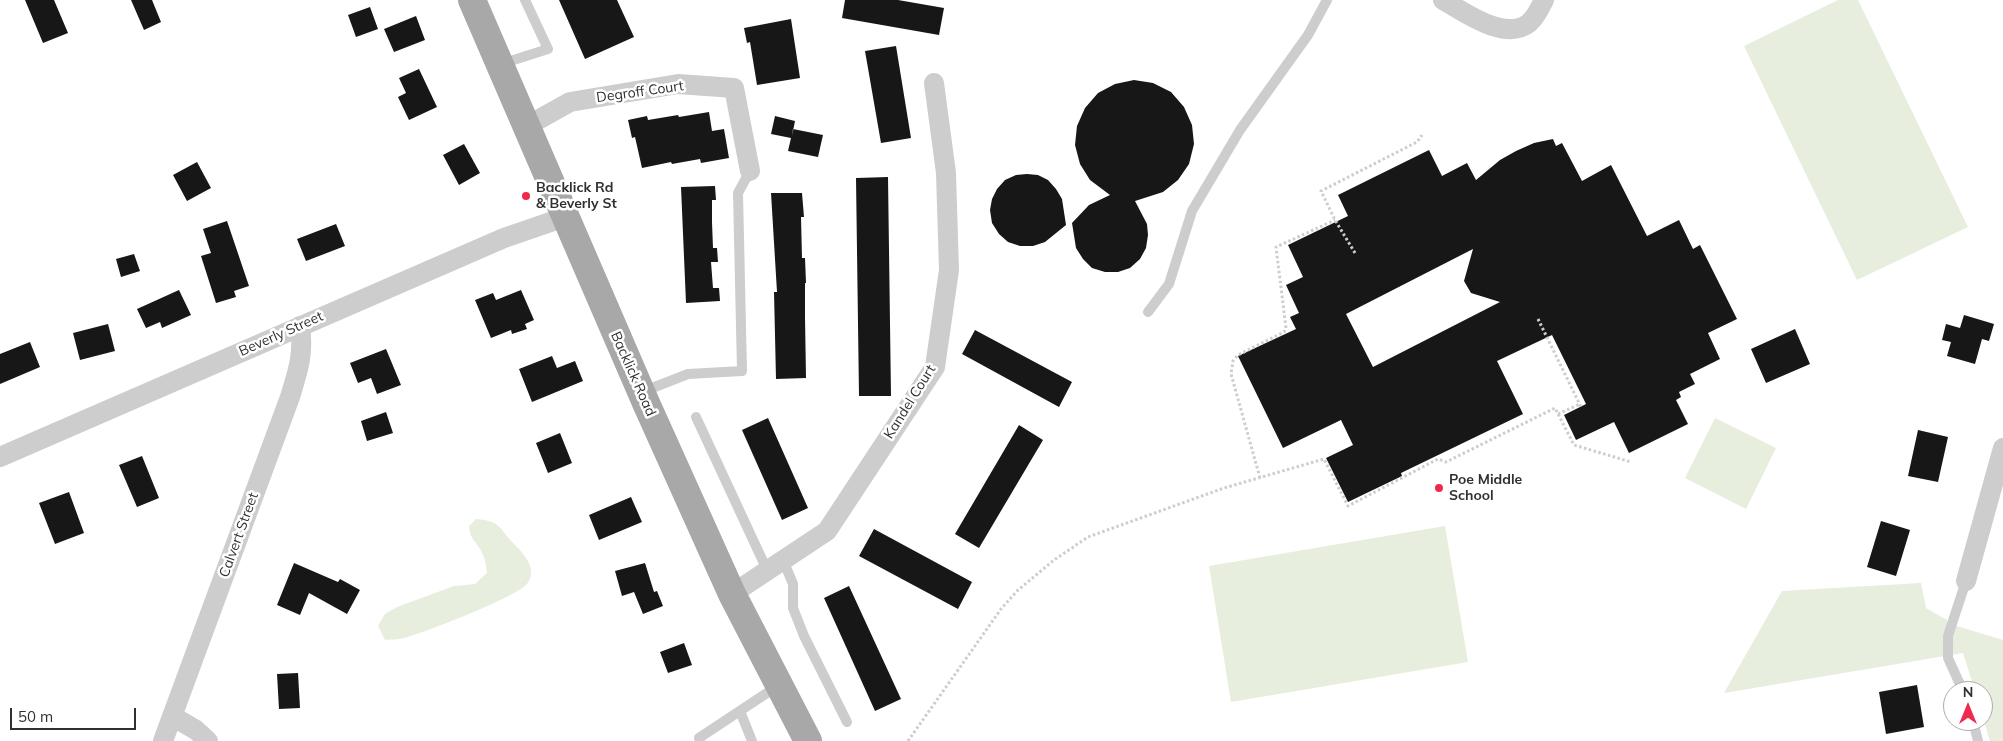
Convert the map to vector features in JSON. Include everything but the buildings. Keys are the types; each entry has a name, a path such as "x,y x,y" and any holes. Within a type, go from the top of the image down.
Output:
{"main road":[{"name":"Backlick Road","path":"472,0 641,392 732,594 808,741"}],"street":[{"path":"1443,0 1489,25 1502,29 1517,28 1527,24 1535,16 1544,0"},
{"name":"Degroff Court","path":"527,126 570,102 678,84 734,88 750,171"},
{"name":"Kandel Court","path":"732,594 827,531 935,366 949,270 946,173 934,84"},
{"name":"Beverly Street","path":"0,457 504,238 565,217"},
{"name":"Calvert Street","path":"163,741 290,397 301,362 302,342 300,326"},
{"path":"1966,581 2003,448"},
{"path":"172,716 196,730 208,741"}],"lane":[{"path":"500,64 548,49 524,0"},
{"path":"1148,312 1168,284 1192,210 1240,130 1308,35 1327,0"},
{"path":"641,392 688,374 742,371 738,193 750,171"},
{"path":"696,417 775,565 792,584 793,608 804,636 847,722"},
{"path":"1958,681 1948,658 1948,636 1966,581"},
{"path":"700,741 699,738 779,684"},
{"path":"740,711 752,741"}],"path":[{"path":"1355,253 1335,220 1321,191 1418,142 1422,135"},
{"path":"1260,478 1231,374 1233,361 1238,355 1284,332 1286,328 1276,247 1335,220"},
{"path":"1538,319 1580,405 1558,414"},
{"path":"908,741 1000,609 1017,591 1054,560 1088,537 1224,488 1324,459 1348,506 1438,459 1446,462 1555,408 1574,445 1631,462"}],"green space":[{"path":"1838,0 1858,0 1968,227 1857,280 1744,46"},
{"path":"1715,418 1776,448 1746,509 1685,478"},
{"path":"476,519 499,526 523,553 531,568 530,579 527,584 507,597 448,622 404,638 385,640 378,626 385,614 397,607 454,586 475,584 487,573 483,555 471,536 469,526"},
{"path":"1445,526 1468,662 1231,702 1209,566"},
{"path":"1921,583 1926,608 1947,620 1947,623 2003,640 2003,741 1990,741 1987,731 1993,731 1993,681 1972,681 1963,653 1724,693 1782,591"}],"place":[{"name":"Backlick Rd & Beverly St","path":"526,196"},
{"name":"Poe Middle School","path":"1439,488"}]}
